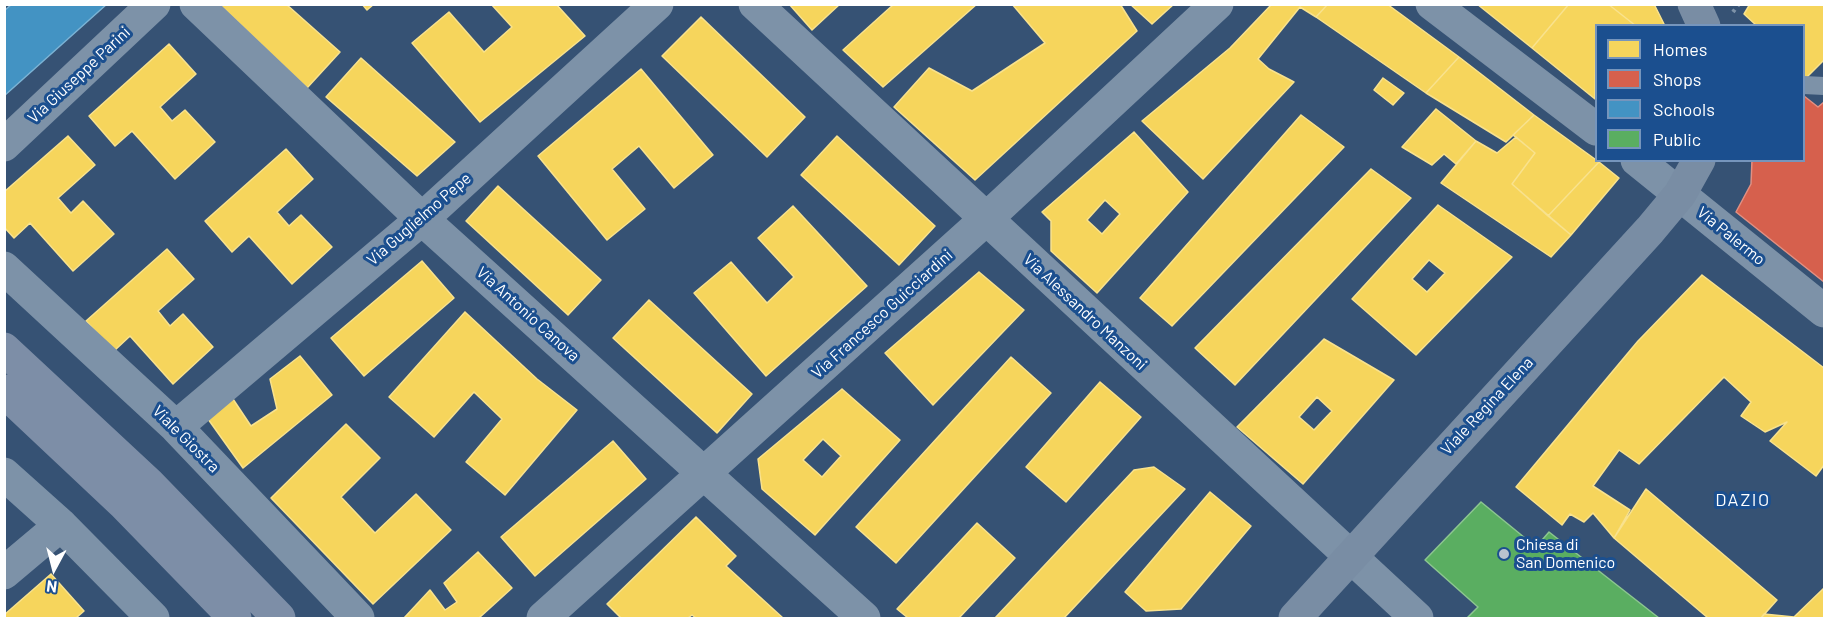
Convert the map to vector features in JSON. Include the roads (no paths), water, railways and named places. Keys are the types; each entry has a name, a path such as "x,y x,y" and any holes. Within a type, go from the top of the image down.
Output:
{"main road":[{"path":"1694,4 1703,24"},
{"name":"Viale Regina Elena","path":"1295,618 1680,194 1698,162"},
{"path":"4,350 148,483 279,618"},
{"path":"4,391 124,504 235,618"}],"street":[{"name":"Via Giuseppe Parini","path":"4,145 154,4"},
{"name":"Via Antonio Canova","path":"196,4 422,219 864,618"},
{"name":"Via Guglielmo Pepe","path":"176,427 422,219 657,4"},
{"name":"Via Alessandro Manzoni","path":"755,4 985,220 1417,618"},
{"name":"Via Francesco Guicciardini","path":"543,618 705,475 985,220 1217,4"},
{"path":"1432,4 1595,128"},
{"name":"Via Palermo","path":"1640,162 1824,311"},
{"name":"Viale Giostra","path":"4,268 176,427 358,618"},
{"path":"4,474 61,525 153,618"},
{"path":"4,573 61,525"}],"lane":[{"path":"1805,85 1824,86"}],"place":[{"name":"Chiesa di San Domenico","path":"1504,554"}],"district":[{"name":"DAZIO","path":"1743,500"}]}
